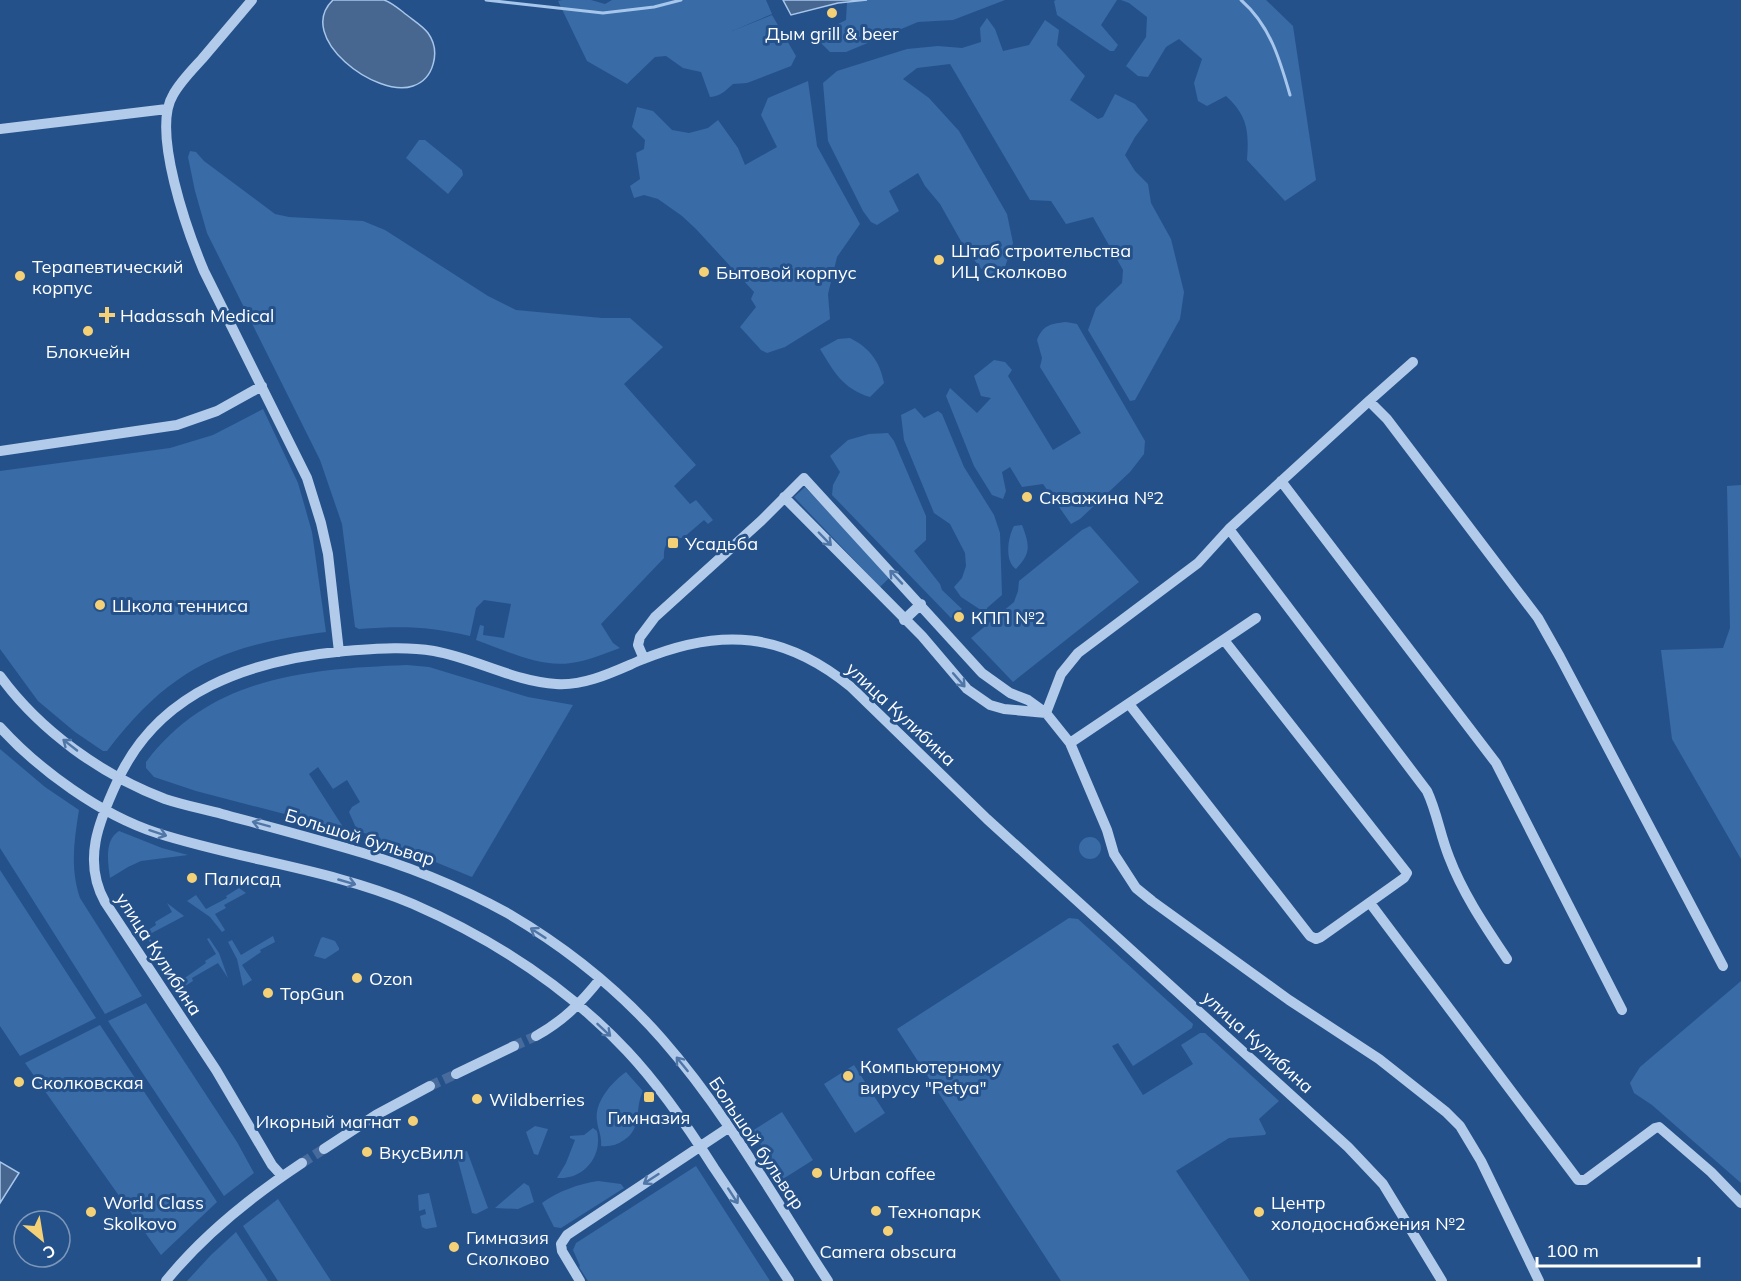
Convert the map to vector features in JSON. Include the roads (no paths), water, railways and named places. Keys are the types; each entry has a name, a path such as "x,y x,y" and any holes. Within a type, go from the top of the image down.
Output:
{"street":[{"path":"252,0 172,96 166,118 168,145 180,205 191,240 296,453 314,500 328,554 339,652"},
{"path":"0,129 167,109"},
{"path":"1046,713 1060,674 1078,653 1198,563 1229,529 1413,362"},
{"path":"0,452 177,426 217,411 262,386"},
{"path":"1369,401 1387,419 1538,618 1723,966"},
{"path":"644,659 638,645 640,637 655,616 761,522 804,478 982,673 1046,713 1070,743 1107,830 1114,854 1136,888 1152,902 1289,1000 1379,1059 1446,1112 1460,1126 1481,1161 1539,1281"},
{"path":"1281,482 1496,763 1622,1010"},
{"path":"784,497 933,650 967,689 990,705 1005,709 1046,713"},
{"path":"1229,529 1427,791 1448,855 1467,898 1507,959"},
{"path":"904,620 921,604"},
{"path":"1070,743 1256,618"},
{"path":"933,650 949,635"},
{"name":"улица Кулибина","path":"282,1176 273,1165 216,1070 101,896 95,879 93,861 98,828 119,777 135,748 161,719 201,690 257,666 289,659 394,648 432,651 555,684 593,679 644,659 689,645 734,639 773,644 812,659 831,670 851,687 987,819 1348,1147 1383,1184 1408,1223 1438,1278"},
{"path":"1129,704 1310,936 1316,939 1321,937 1404,878 1407,873 1224,640"},
{"name":"Большой бульвар","path":"0,676 52,731 102,768 119,777 167,800 348,848 405,866 444,881 509,915 551,941 600,979 661,1038 688,1071 828,1281"},
{"path":"0,727 44,768 104,810 156,833 347,882 411,903 503,950 550,982 627,1051 663,1094 789,1281"},
{"path":"1370,903 1578,1180 1585,1180 1654,1128 1659,1127 1711,1172 1741,1203"},
{"path":"536,1036 557,1024 578,1005 600,979"},
{"path":"456,1074 514,1046"},
{"path":"324,1149 376,1115 430,1086"},
{"path":"580,1281 562,1251 561,1244 567,1235 728,1128"},
{"path":"166,1281 200,1243 232,1215 302,1163"}],"waterway":[{"path":"486,0 603,13 654,7 681,0"},
{"path":"1241,0 1267,32 1278,56 1290,95"}],"tunnel":[{"path":"514,1046 536,1036"},
{"path":"430,1086 456,1074"},
{"path":"302,1163 324,1149"}],"place":[{"name":"Дым grill & beer","path":"832,13"},
{"name":"Штаб строительства ИЦ Сколково","path":"939,260"},
{"name":"Бытовой корпус","path":"704,272"},
{"name":"Терапевтический корпус","path":"20,276"},
{"name":"Hadassah Medical","path":"107,315"},
{"name":"Блокчейн","path":"88,331"},
{"name":"Скважина №2","path":"1027,497"},
{"name":"Усадьба","path":"673,543"},
{"name":"Школа тенниса","path":"100,605"},
{"name":"КПП №2","path":"959,617"},
{"name":"Палисад","path":"192,878"},
{"name":"Ozon","path":"357,978"},
{"name":"TopGun","path":"268,993"},
{"name":"Компьютерному вирусу \"Petya\"","path":"848,1076"},
{"name":"Сколковская","path":"19,1082"},
{"name":"Гимназия","path":"649,1097"},
{"name":"Wildberries","path":"477,1099"},
{"name":"Икорный магнат","path":"413,1121"},
{"name":"ВкусВилл","path":"367,1152"},
{"name":"Urban coffee","path":"817,1173"},
{"name":"Технопарк","path":"876,1211"},
{"name":"World Class Skolkovo","path":"91,1212"},
{"name":"Центр холодоснабжения №2","path":"1259,1212"},
{"name":"Camera obscura","path":"888,1231"},
{"name":"Гимназия Сколково","path":"454,1247"}]}
